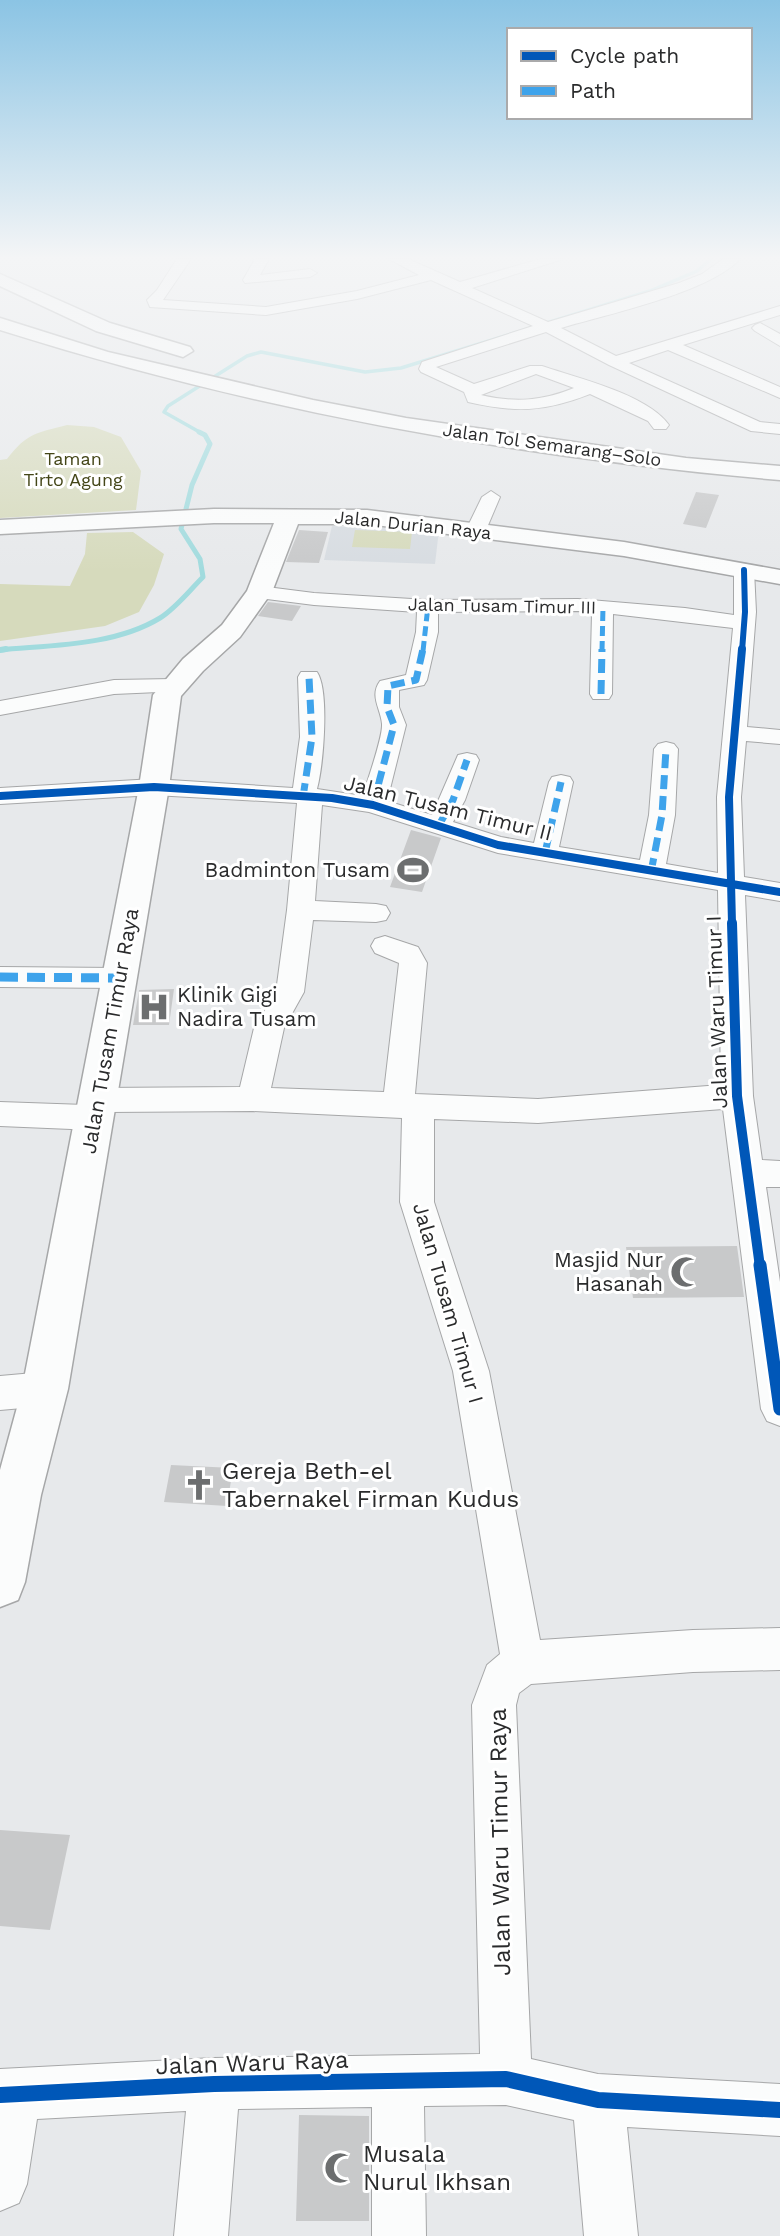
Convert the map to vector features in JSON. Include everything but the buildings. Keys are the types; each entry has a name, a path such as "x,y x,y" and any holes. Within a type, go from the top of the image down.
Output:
{"main road":[{"path":"144,363 185,371"},
{"name":"Jalan Tol Semarang–Solo","path":"162,363 211,383 406,424 686,465 780,473"},
{"path":"171,363 211,383"},
{"path":"263,374 363,402"},
{"name":"Jalan Tol Semarang–Solo","path":"211,383 310,394 646,446 780,458"},
{"path":"686,465 780,479"},
{"path":"173,685 232,631 259,592 289,516"},
{"name":"Jalan Durian Raya","path":"0,527 197,517 367,517 624,549 780,577"},
{"name":"Jalan Tusam Timur Raya","path":"0,1582 17,1495 45,1389 97,1109 117,978 154,787 167,695 173,685"}],"street":[{"path":"433,363 428,365 427,369 473,390 536,369"},
{"path":"524,363 614,397 654,416 660,425"},
{"path":"618,363 757,427 780,429"},
{"path":"711,363 780,393"},
{"path":"747,379 780,381"},
{"path":"473,390 474,398 524,407 547,405 587,389"},
{"path":"476,530 491,497"},
{"name":"Jalan Waru Timur I","path":"744,570 744,623 729,797 737,1096 764,1173 780,1409"},
{"name":"Jalan Tusam Timur III","path":"259,592 314,599 428,606 603,607 744,623"},
{"path":"373,805 394,725 387,707 388,686 416,680 427,632 428,606"},
{"path":"601,694 603,607"},
{"path":"253,1099 270,1028 290,992 301,910 313,712 309,677"},
{"path":"0,708 114,687 173,685"},
{"path":"734,733 780,737"},
{"path":"652,872 662,815 666,749"},
{"path":"438,827 453,800 467,760"},
{"path":"545,853 561,782"},
{"name":"Jalan Tusam Timur II","path":"0,796 154,787 332,799 373,805 498,845 780,892"},
{"path":"301,910 376,913"},
{"name":"Jalan Tusam Timur I","path":"385,946 408,954 413,963 408,1107 417,1202 471,1371 523,1663"},
{"path":"0,977 117,978"},
{"path":"0,1114 253,1099 538,1111 737,1096"},
{"path":"0,1393 45,1389"},
{"path":"523,1663 693,1651 780,1649"},
{"name":"Jalan Waru Timur Raya","path":"506,2079 494,1705 502,1680 523,1663"},
{"path":"398,2079 399,2236"},
{"name":"Jalan Waru Raya","path":"7,2095 214,2084 506,2079 598,2100 780,2110"},
{"path":"201,2236 214,2084"},
{"path":"0,2184 7,2095"},
{"path":"598,2100 611,2236"}],"shaded area":[{"path":"332,526 439,530 435,564 324,560"}],"green space":[{"name":"Taman Tirto Agung","path":"67,425 94,427 121,437 141,471 136,510 0,518 0,460 7,459 20,444 33,435"},
{"path":"355,530 412,532 410,549 352,547"},
{"path":"133,532 164,554 154,585 139,612 105,626 0,641 0,584 70,586 85,554 87,533"}],"waterway":[{"path":"203,434 164,412 168,406 235,363"},
{"path":"320,363 365,372 416,363"},
{"path":"199,432 203,434"},
{"path":"6,649 0,650 82,643 123,634 160,618 203,577 200,559 181,529 192,485 210,444 203,434"}],"marked path":[{"path":"373,805 394,725 387,707 388,686 416,680 427,632 428,606"},
{"path":"601,694 603,607"},
{"path":"303,797 310,767 312,737 309,677"},
{"path":"651,872 662,815 666,749"},
{"path":"438,827 453,800 467,760"},
{"path":"545,853 561,782"},
{"path":"0,977 117,978"}],"cycle path":[{"path":"744,570 745,612 729,797 737,1096 780,1409"},
{"path":"0,796 154,787 332,798 373,805 498,845 780,892"},
{"path":"0,2095 214,2084 506,2079 598,2100 780,2110"}],"place":[{"name":"Badminton Tusam","path":"413,870"},
{"name":"Klinik Gigi Nadira Tusam","path":"154,1007"},
{"name":"Masjid Nur Hasanah","path":"686,1272"},
{"name":"Gereja Beth-el Tabernakel Firman Kudus","path":"199,1485"},
{"name":"Musala Nurul Ikhsan","path":"340,2168"}]}
